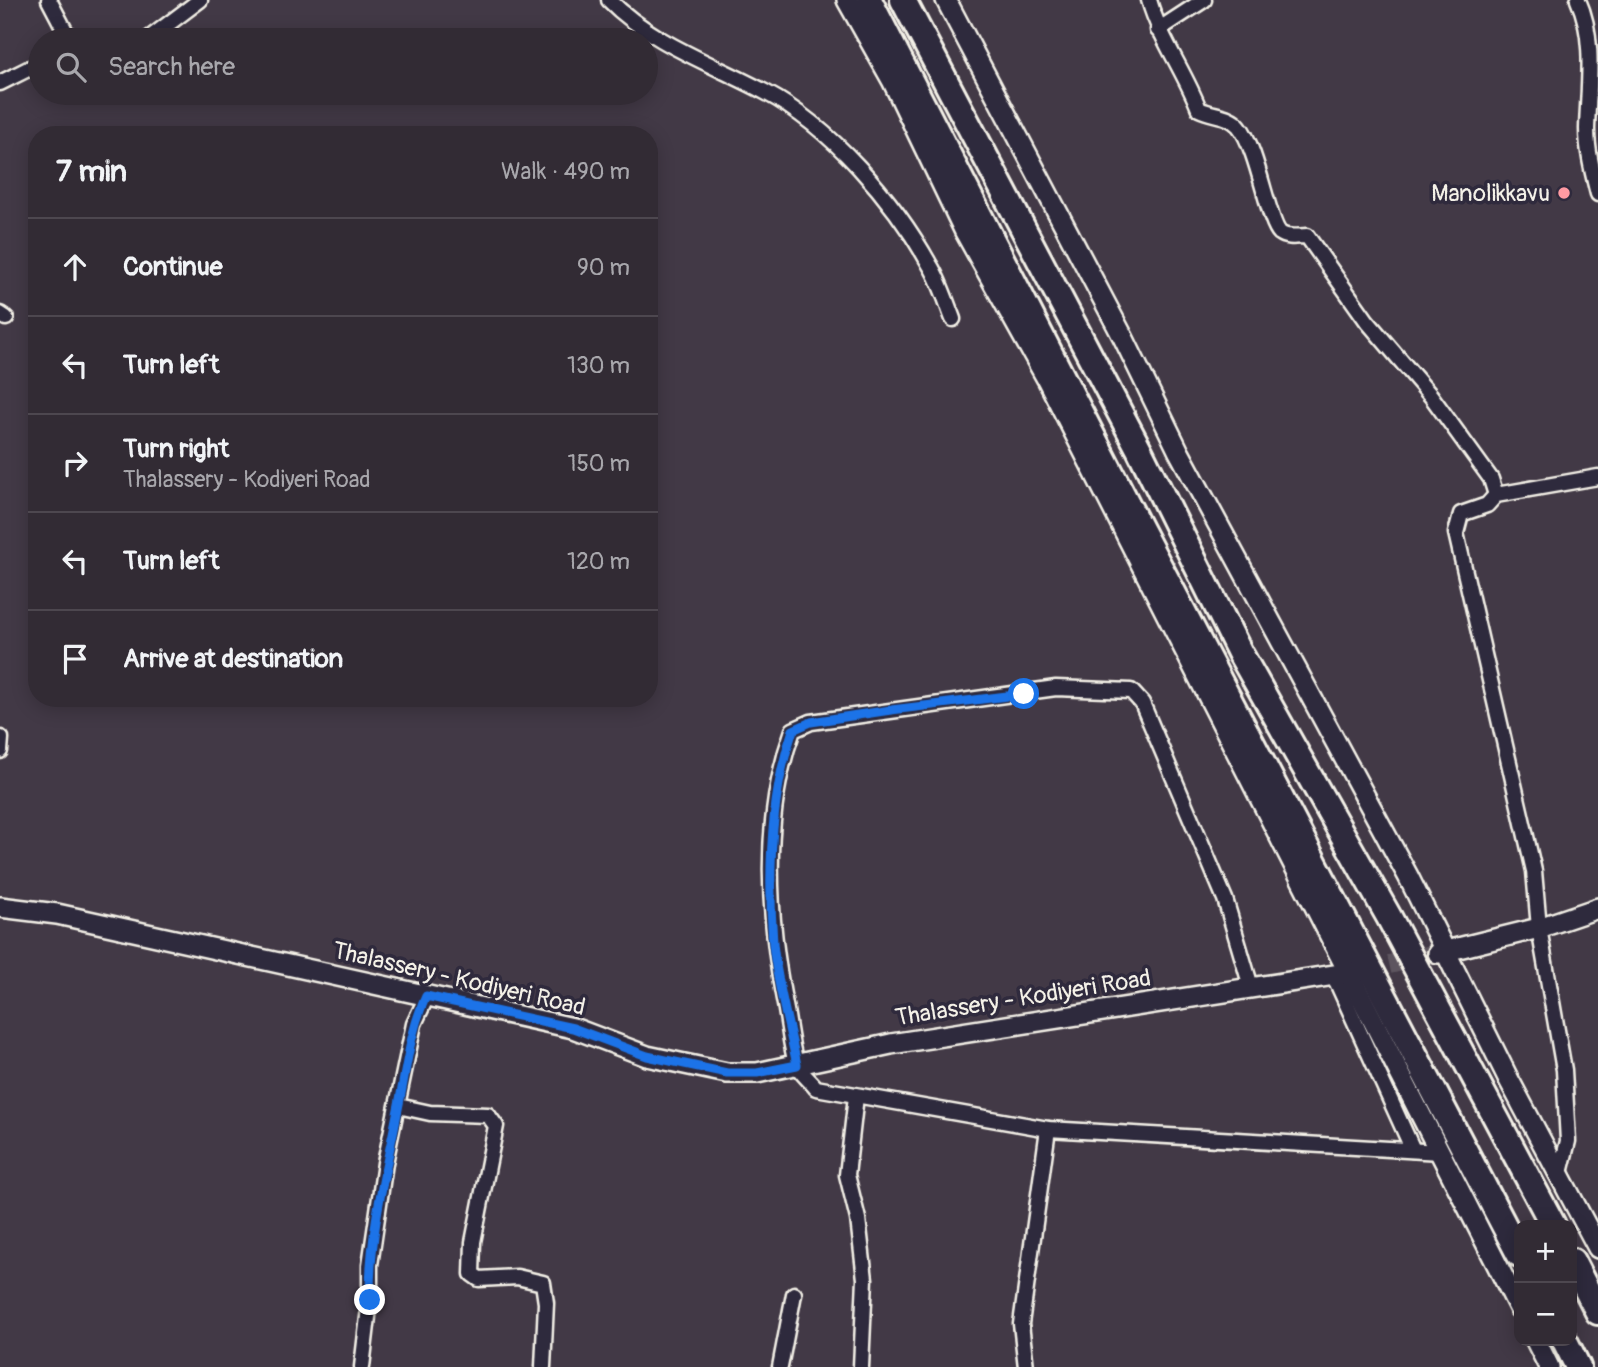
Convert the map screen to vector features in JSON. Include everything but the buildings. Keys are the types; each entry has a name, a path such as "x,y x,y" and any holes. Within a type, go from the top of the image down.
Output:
{"highway":[{"path":"869,0 1140,529 1514,1244"},
{"path":"903,0 1139,449 1240,653 1389,917 1550,1220"},
{"path":"1577,1271 1598,1311"},
{"path":"1567,1346 1578,1367"}],"street":[{"path":"48,0 63,28"},
{"path":"163,28 200,0"},
{"path":"609,0 643,28"},
{"path":"847,0 892,80 965,232 1048,381 1514,1298"},
{"path":"946,0 1123,337 1179,453 1598,1248"},
{"path":"1149,0 1158,30 1182,68 1199,110 1212,116 1228,117 1239,126 1263,178 1273,223 1279,232 1288,237 1307,236 1367,321 1431,396 1491,479 1496,495"},
{"path":"1158,30 1204,0"},
{"path":"1578,0 1586,23 1590,78 1587,133 1598,194"},
{"path":"658,37 769,94 819,131 873,181 931,265 953,319"},
{"path":"0,83 28,68"},
{"path":"1559,1177 1568,1141 1564,1070 1539,928 1534,871 1456,533 1461,514 1487,505 1496,495 1598,477"},
{"path":"1251,987 1225,899 1142,703 1131,691 1056,688 811,722 793,730 783,757 774,831 773,945 797,1065 816,1088 1048,1129 1440,1152"},
{"path":"0,751 1,738"},
{"name":"Thalassery - Kodiyeri Road","path":"0,908 57,914 573,1028 647,1056 727,1073 757,1073 891,1044 1348,973"},
{"path":"1442,952 1539,928 1598,908"},
{"path":"1348,973 1413,1150"},
{"path":"362,1367 370,1300 371,1253 384,1163 414,1024 426,996"},
{"path":"856,1096 847,1175 858,1219 866,1279 861,1367"},
{"path":"398,1106 430,1112 488,1115 496,1126 473,1242 472,1274 479,1279 517,1277 543,1283 546,1303 543,1367"},
{"path":"1026,1367 1021,1324 1048,1129"},
{"path":"780,1367 794,1294"},
{"path":"1538,1346 1549,1367"}],"tunnel":[{"path":"1361,971 1438,953"}],"place":[{"name":"Manolikkavu","path":"1564,193"}],"route":[{"path":"370,1300 370,1265 384,1163 400,1099 414,1024 426,996 573,1028 647,1056 727,1073 757,1073 797,1065 773,945 772,888 777,792 783,757 793,730 811,722 1024,694"}]}
